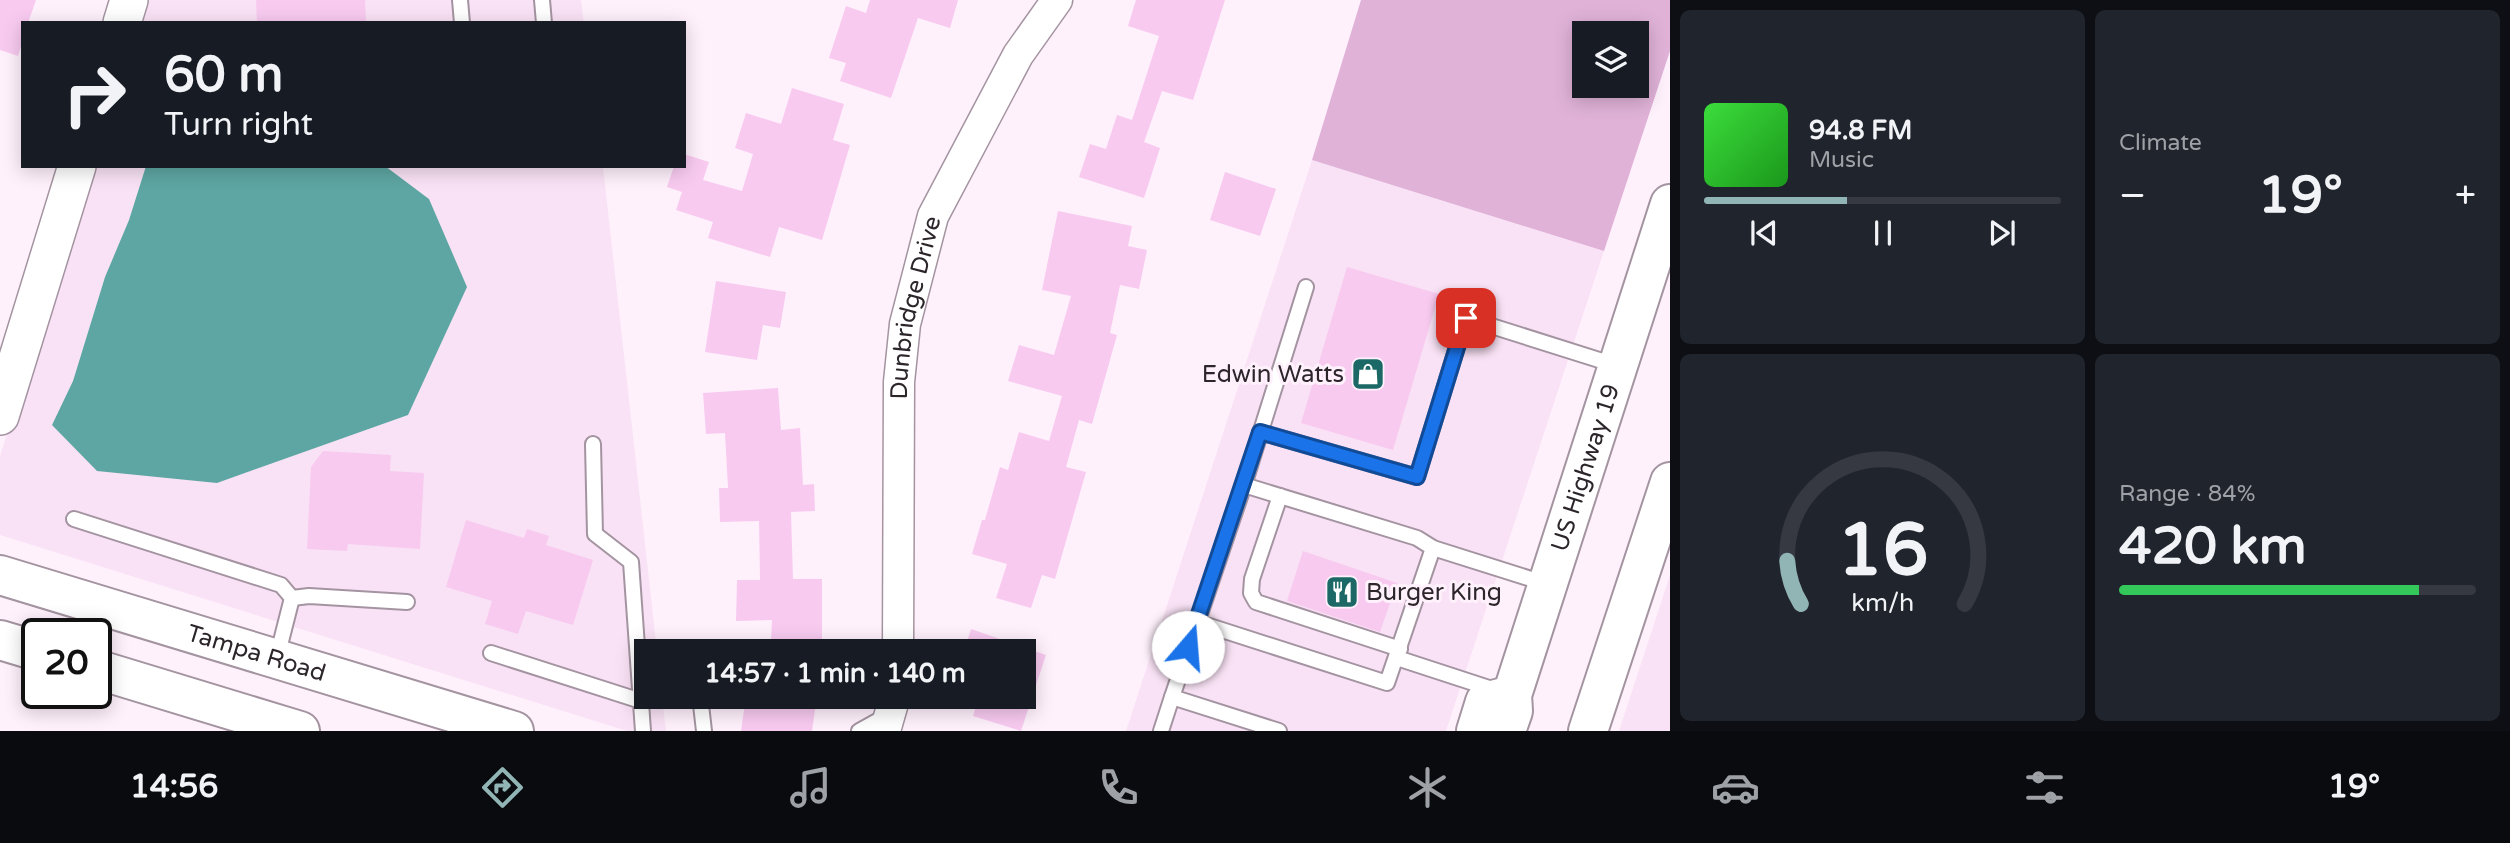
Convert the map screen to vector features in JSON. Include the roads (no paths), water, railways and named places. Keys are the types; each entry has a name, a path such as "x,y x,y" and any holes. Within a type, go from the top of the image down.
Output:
{"main road":[{"name":"US Highway 19","path":"1509,713 1670,204"},
{"path":"1594,729 1670,482"},
{"name":"Tampa Road","path":"0,575 514,731"},
{"path":"0,640 21,646"},
{"path":"112,674 300,731"},
{"path":"1476,731 1485,702 1509,713"}],"street":[{"path":"123,21 129,0"},
{"name":"Dunbridge Drive","path":"898,639 899,382 905,324 933,216 1018,55 1057,0"},
{"path":"0,416 76,168"}],"lane":[{"path":"460,0 462,21"},
{"path":"542,0 544,21"},
{"path":"1161,731 1244,485 1306,287"},
{"path":"1260,432 1417,477 1466,318 1617,365"},
{"path":"593,444 595,534 631,562 637,639"},
{"path":"1244,485 1417,538 1433,548 1548,584"},
{"path":"1280,496 1252,579 1251,593 1256,602 1398,653 1509,713"},
{"path":"74,519 281,586 292,598"},
{"path":"1197,622 1387,683 1433,548"},
{"path":"292,598 309,596 407,602"},
{"path":"277,659 292,598"},
{"path":"492,653 634,699"},
{"path":"1172,697 1270,730"},
{"path":"642,709 643,731"},
{"path":"701,709 704,731"},
{"path":"859,731 890,714"}],"place":[{"name":"Edwin Watts","path":"1368,374"},
{"name":"Burger King","path":"1342,592"}]}
